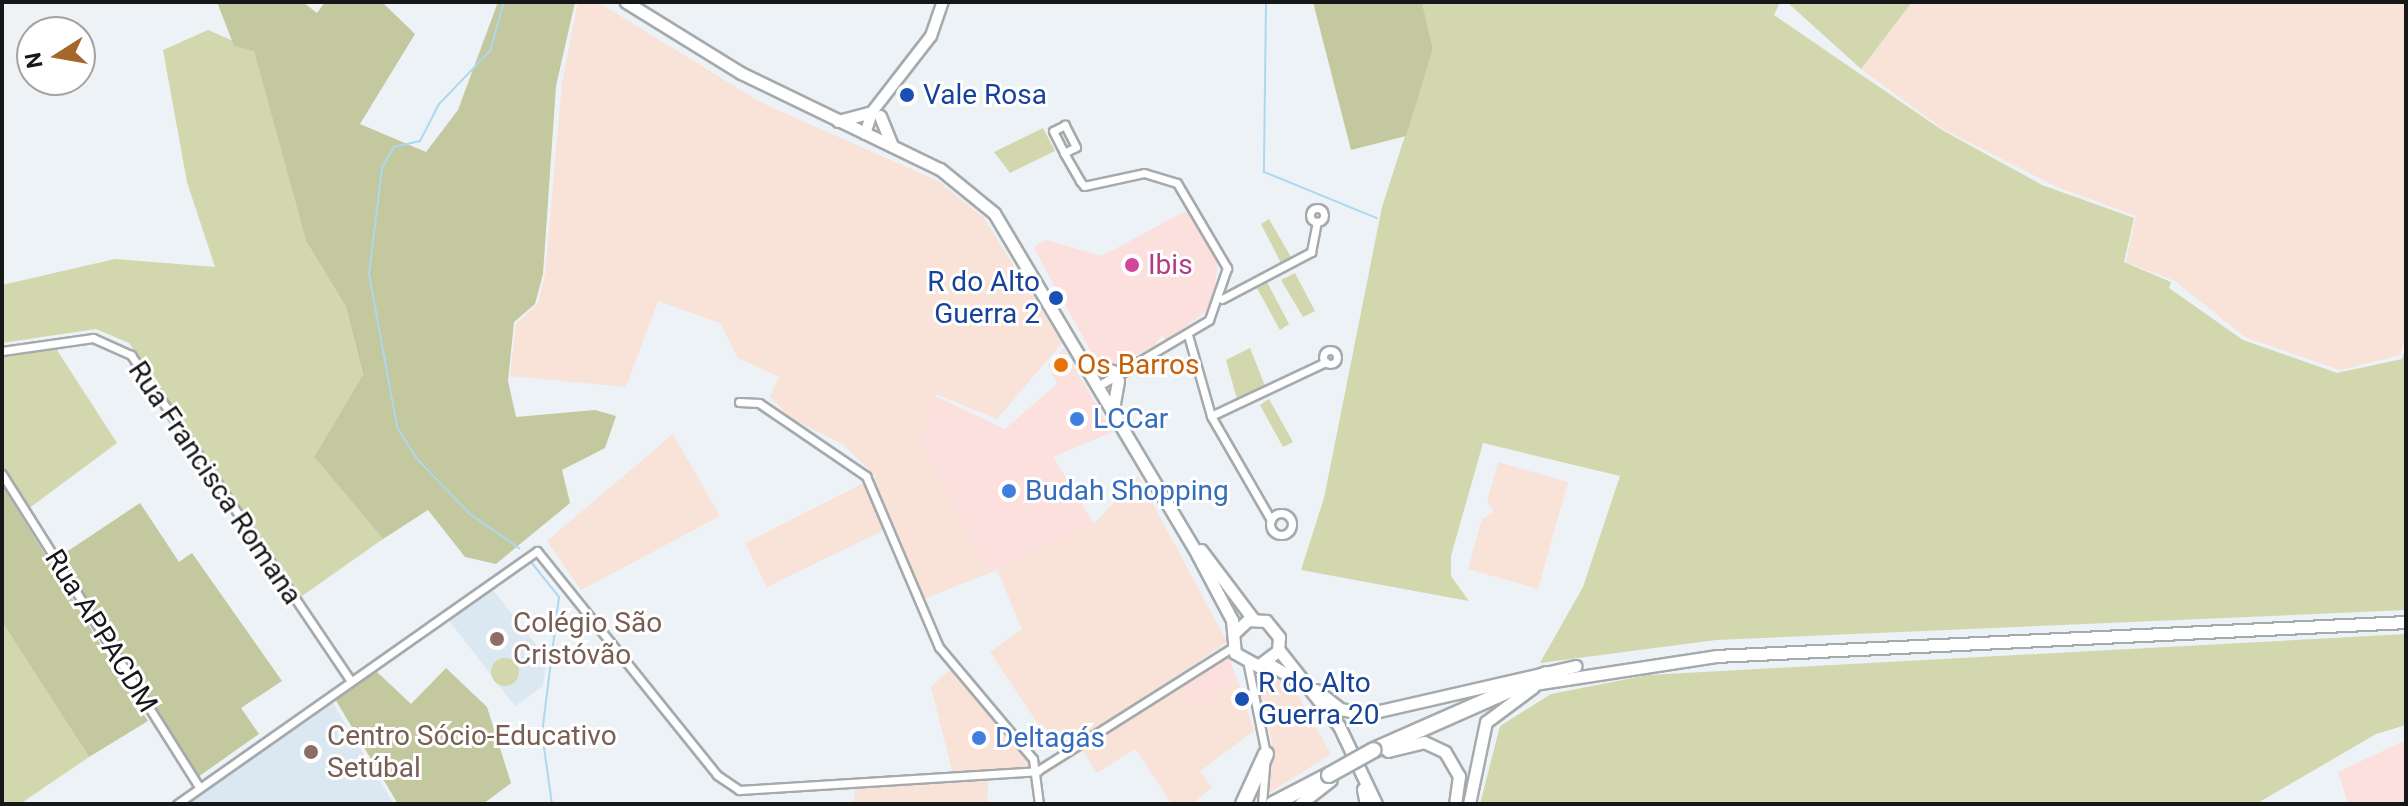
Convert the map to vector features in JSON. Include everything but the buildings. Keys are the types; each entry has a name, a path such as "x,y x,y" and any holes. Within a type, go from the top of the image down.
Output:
{"highway":[{"path":"1274,804 1376,753 1547,677"},
{"path":"1243,804 1266,754"}],"main road":[{"path":"626,2 718,61 960,182 994,213 1158,486 1234,633 1233,647 1248,665 1267,663 1308,691 1378,804"},
{"path":"838,121 876,114 892,146"},
{"path":"1085,364 1116,376 1114,414"},
{"path":"1158,486 1253,619 1272,625 1278,649 1316,690 1340,709 1366,714 1622,659 2406,622"},
{"path":"1234,633 1253,619"},
{"path":"1267,663 1278,649"},
{"path":"1469,804 1486,722 1515,696 1547,677"},
{"path":"1316,690 1365,786 1367,804"},
{"path":"1376,753 1410,743 1436,746 1459,776 1455,804"},
{"path":"1300,804 1330,778"}],"street":[{"path":"865,134 931,36 943,2"},
{"path":"1064,153 1084,186 1144,173 1188,191 1224,253 1222,299"},
{"path":"1098,386 1188,335 1222,299 1311,252 1317,222"},
{"path":"1188,335 1211,416 1271,520"},
{"name":"Rua Francisca Romana","path":"2,351 93,338 131,355 351,681"},
{"path":"1211,416 1326,362"},
{"path":"739,402 768,408 866,476 939,647 1013,729 1037,771 1039,804"},
{"name":"Rua APPACDM","path":"2,474 200,788"},
{"path":"177,804 541,552 731,787 1037,771 1233,647"},
{"path":"1248,665 1274,804"}],"shaded area":[{"path":"578,2 598,2 760,102 938,181 984,218 1062,343 997,419 936,394 919,441 985,567 999,569 1094,524 1138,476 1227,642 1172,679 1194,710 1238,681 1254,731 1200,771 1212,787 1192,804 1172,804 1135,749 1097,773 1083,751 1045,775 988,779 987,804 854,804 855,787 955,782 931,687 953,667 1039,761 1058,754 990,652 1022,629 997,570 923,599 894,525 767,587 745,543 876,477 844,445 789,417 770,396 779,377 738,358 720,323 658,301 626,387 510,376 516,324 537,305 545,275 562,83"},
{"path":"1912,2 2406,2 2406,337 2400,355 2340,370 2245,337 2175,281 2126,262 2136,216 2055,186 1943,129 1861,69"},
{"path":"1191,208 1218,259 1213,306 1166,341 1162,335 1154,347 1112,366 1098,364 1033,247 1045,240 1102,256"},
{"path":"1064,349 1112,432 1053,457 1094,524 999,569 985,567 919,441 935,396 1005,429 1057,384 1048,365"},
{"path":"673,434 720,516 581,590 547,541"},
{"path":"1498,462 1568,482 1538,589 1468,569 1482,519 1494,512 1487,502"},
{"name":"Colégio São Cristóvão","path":"491,587 547,659 543,686 515,706 447,618"},
{"path":"1228,656 1238,681 1194,711 1177,686"},
{"path":"1270,674 1295,690 1331,754 1268,794 1272,742 1255,682"},
{"name":"Centro Sócio-Educativo Setúbal","path":"331,700 394,804 187,804"},
{"path":"2406,740 2406,804 2348,804 2338,772"}],"green space":[{"path":"217,2 303,2 317,13 325,2 382,2 415,34 360,124 426,152 458,110 498,2 575,2 556,86 543,274 535,304 514,322 508,381 516,417 595,410 616,416 605,448 562,470 570,503 496,564 465,557 428,510 383,539 314,457 363,375 346,307 306,241 254,51 234,46"},
{"path":"1313,2 1422,2 1433,49 1406,136 1351,150"},
{"path":"1422,2 1780,2 1774,15 1942,130 2042,185 2134,218 2124,262 2171,282 2169,288 2243,340 2337,373 2402,359 2406,347 2406,610 1716,640 1540,663 1583,587 1620,476 1483,443 1451,556 1451,576 1469,601 1301,570 1324,498 1382,207 1433,49"},
{"path":"1787,2 1912,2 1861,69"},
{"path":"208,30 254,50 306,241 346,307 363,376 314,457 383,539 302,596 129,343 96,329 2,343 2,285 115,259 215,267 187,182 163,50"},
{"path":"1043,128 1055,151 1010,173 994,152"},
{"path":"1269,219 1291,257 1281,263 1261,224"},
{"path":"1295,273 1315,311 1303,317 1281,280"},
{"path":"1267,282 1289,324 1280,330 1257,288"},
{"path":"53,344 117,443 28,509 2,467 2,356"},
{"path":"1250,348 1265,386 1237,399 1226,360"},
{"path":"1269,399 1293,442 1283,447 1260,405"},
{"path":"2,485 148,721 89,757 2,622"},
{"path":"140,503 179,562 192,553 282,681 241,708 259,734 198,777 59,557"},
{"path":"2,622 89,757 20,804 2,804"},
{"path":"2406,634 2406,725 2376,734 2256,804 1480,804 1500,726 1551,694 1648,675"},
{"path":"505,658 515,662 519,672 515,682 505,686 495,682 491,672 495,662"},
{"path":"446,668 487,707 511,783 483,804 398,804 335,699 377,672 411,704"}],"waterway":[{"path":"504,2 490,51 439,104 420,141 394,147 382,168 369,274 397,427 418,460 470,514 519,548"},
{"path":"1266,2 1264,172 1377,218"},
{"path":"531,562 559,597 542,733 552,804"}],"place":[{"name":"Vale Rosa","path":"907,95"},
{"name":"Ibis","path":"1132,265"},
{"name":"R do Alto Guerra 2","path":"1056,298"},
{"name":"Os Barros","path":"1061,365"},
{"name":"LCCar","path":"1077,419"},
{"name":"Budah Shopping","path":"1009,491"},
{"name":"Colégio São Cristóvão","path":"497,639"},
{"name":"R do Alto Guerra 20","path":"1242,699"},
{"name":"Deltagás","path":"979,738"},
{"name":"Centro Sócio-Educativo Setúbal","path":"311,752"}]}
